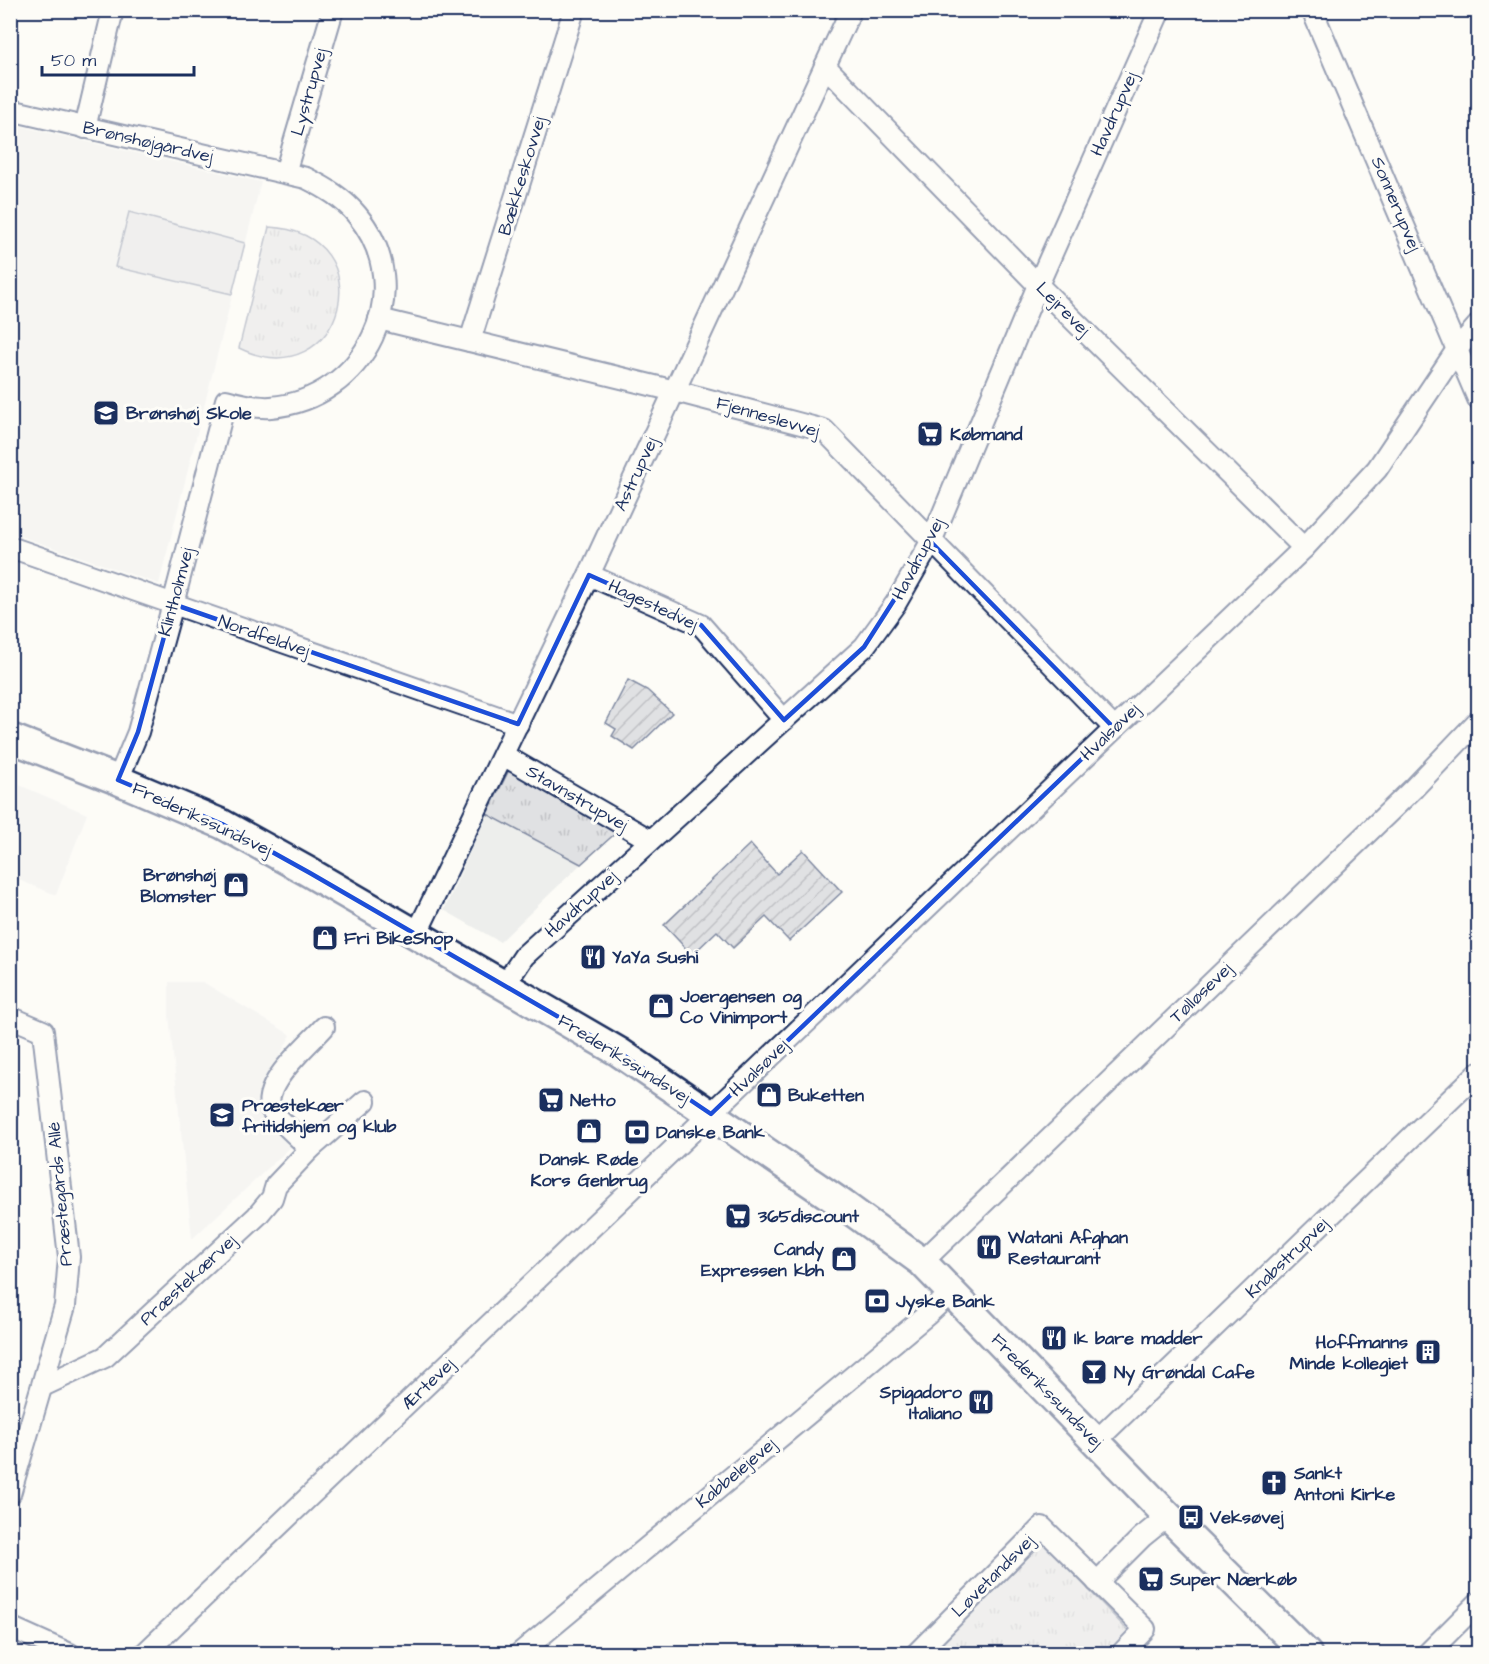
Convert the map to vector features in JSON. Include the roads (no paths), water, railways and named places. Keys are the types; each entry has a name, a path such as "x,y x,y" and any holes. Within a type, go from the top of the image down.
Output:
{"main road":[{"name":"Frederikssundsvej","path":"10,738 222,824 619,1052 845,1206 922,1262 1168,1516 1307,1653"}],"street":[{"path":"85,128 113,10"},
{"name":"Lystrupvej","path":"285,173 333,10"},
{"name":"Bækkeskovvej","path":"471,341 574,10"},
{"name":"Astrupvej","path":"416,935 589,575 851,10"},
{"name":"Havdrupvej","path":"504,986 524,956 864,647 896,603 931,542 1038,285 1160,10"},
{"name":"Sonnerupvej","path":"1312,10 1479,399"},
{"name":"Lejrevej","path":"825,66 1038,285 1305,548"},
{"name":"Brønshøjgårdvej","path":"10,110 306,178 343,200 358,216 374,245 383,276 380,319 361,358 347,374 320,393 290,404 268,407 247,406 226,400"},
{"name":"Fjenneslevvej","path":"380,319 824,430 1114,728"},
{"name":"Hvalsøvej","path":"711,1114 1305,548 1377,470 1458,348 1479,325"},
{"name":"Klintholmvej","path":"118,780 138,732 226,400"},
{"name":"Nordfeldvej","path":"10,547 518,724"},
{"name":"Hagestedvej","path":"589,575 701,626 784,720"},
{"name":"Tølløsevej","path":"922,1262 1414,788 1479,721"},
{"name":"Stavnstrupvej","path":"503,755 650,840"},
{"name":"Præstegårds Allé","path":"10,1017 44,1031 69,1257 65,1306 10,1494"},
{"path":"310,1149 272,1110 269,1099 272,1088 282,1073 324,1027"},
{"name":"Knabstrupvej","path":"1096,1442 1479,1073"},
{"name":"Præstekærvej","path":"43,1386 105,1357 257,1216 272,1198 276,1185 310,1149 365,1101"},
{"name":"Ærtevej","path":"144,1653 711,1114"},
{"name":"Kabbelejevej","path":"519,1653 952,1292"},
{"path":"1097,1582 1142,1537 1168,1516"},
{"name":"Løvetandsvej","path":"916,1653 1042,1527 1145,1629 1120,1653"},
{"path":"1428,1653 1479,1603"},
{"path":"10,1627 70,1653"}],"place":[{"name":"Brønshøj Skole","path":"106,413"},
{"name":"Købmand","path":"930,434"},
{"name":"Brønshøj Blomster","path":"236,885"},
{"name":"Fri BikeShop","path":"325,938"},
{"name":"YaYa Sushi","path":"593,957"},
{"name":"Joergensen og Co Vinimport","path":"661,1006"},
{"name":"Buketten","path":"769,1095"},
{"name":"Netto","path":"551,1100"},
{"name":"Præstekær fritidshjem og klub","path":"222,1115"},
{"name":"Dansk Røde Kors Genbrug","path":"589,1131"},
{"name":"Danske Bank","path":"637,1132"},
{"name":"365discount","path":"738,1216"},
{"name":"Watani Afghan Restaurant","path":"989,1247"},
{"name":"Candy Expressen kbh","path":"844,1259"},
{"name":"Jyske Bank","path":"877,1301"},
{"name":"Ik bare madder","path":"1054,1338"},
{"name":"Hoffmanns Minde kollegiet","path":"1428,1352"},
{"name":"Ny Grøndal Cafe","path":"1094,1372"},
{"name":"Spigadoro Italiano","path":"981,1402"},
{"name":"Sankt Antoni Kirke","path":"1274,1483"},
{"name":"Veksøvej","path":"1191,1517"},
{"name":"Super Nærkøb","path":"1151,1579"}]}
